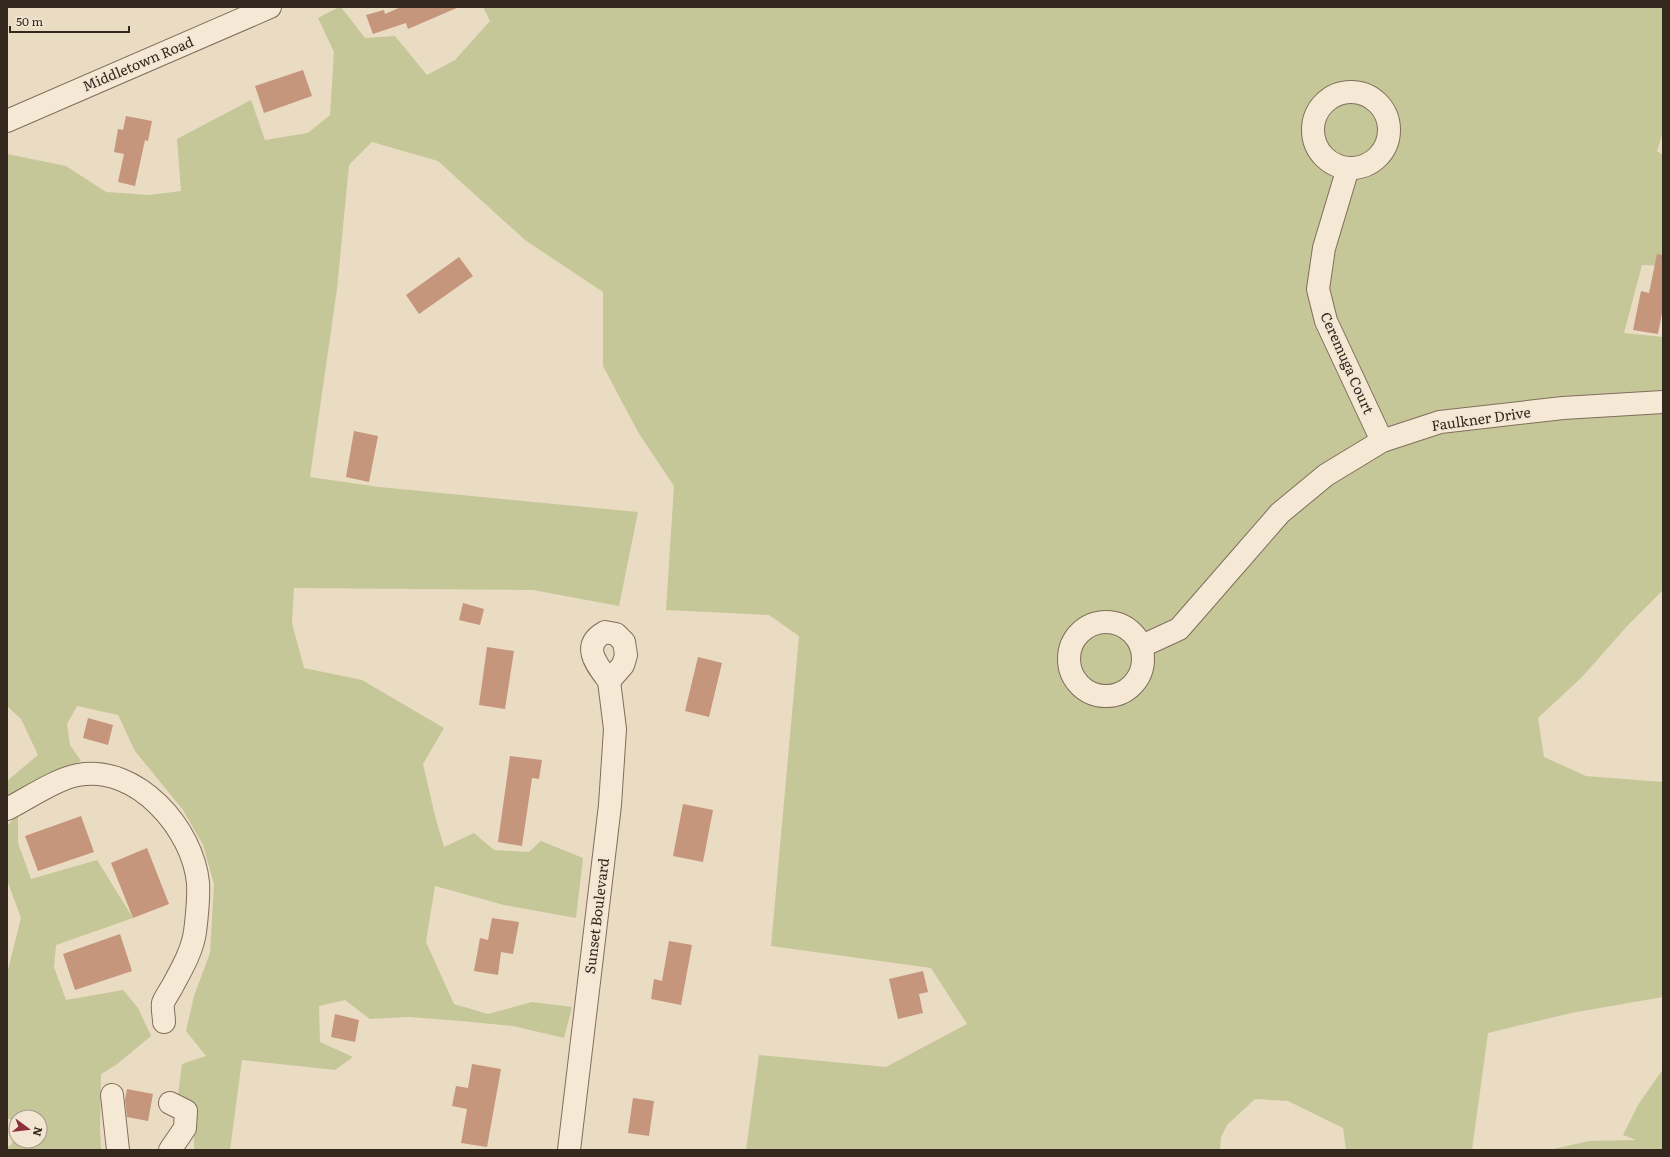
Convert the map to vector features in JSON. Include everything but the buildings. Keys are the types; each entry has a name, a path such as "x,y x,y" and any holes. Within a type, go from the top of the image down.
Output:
{"street":[{"name":"Middletown Road","path":"7,120 270,7"},
{"name":"Ceremuga Court","path":"1348,168 1324,248 1318,289 1326,321 1382,441"},
{"name":"Faulkner Drive","path":"1142,646 1179,629 1280,513 1326,475 1382,441 1440,422 1563,408 1663,402"},
{"name":"Sunset Boulevard","path":"569,1150 610,805 615,728 609,681"},
{"path":"7,810 50,786 77,775 97,774 120,779 138,788 157,803 174,824 185,841 192,860 198,883 198,910 195,934 190,954 163,1004 164,1022"},
{"path":"112,1095 118,1150"},
{"path":"170,1103 186,1110 186,1128 170,1150"}],"green space":[{"path":"341,7 365,38 395,36 427,75 455,60 490,21 483,7 1662,7 1663,132 1657,151 1663,155 1663,266 1642,265 1624,333 1663,337 1663,590 1628,625 1582,677 1538,718 1544,757 1586,776 1663,782 1663,997 1571,1013 1488,1033 1472,1150 1346,1150 1343,1128 1288,1101 1255,1099 1227,1125 1221,1137 1220,1150 746,1150 759,1055 886,1067 967,1024 931,968 771,946 799,636 769,615 666,610 674,486 638,432 603,366 603,292 525,240 438,161 372,142 349,165 337,289 310,477 379,487 638,512 619,606 533,590 294,588 292,623 304,668 362,680 444,728 423,764 444,847 474,833 494,850 529,852 541,841 583,858 576,918 504,905 435,886 426,942 454,1004 488,1014 532,1002 572,1007 564,1038 513,1026 409,1017 370,1019 345,1000 319,1006 320,1042 353,1057 335,1070 242,1060 230,1150 194,1150 194,1115 178,1095 182,1064 206,1056 186,1031 194,996 210,953 214,884 203,845 183,810 135,751 118,715 77,706 67,724 70,745 81,761 7,799 7,781 38,755 21,719 7,706 7,154 66,166 106,192 150,195 181,191 177,139 251,100 265,140 308,133 330,115 334,52 318,18"},
{"path":"18,814 18,843 31,879 97,860 133,918 56,945 54,967 66,1000 123,990 138,1008 151,1036 116,1065 101,1074 101,1150 7,1150 8,1146 8,1149 48,1149 48,1109 8,1109 7,1118 7,974 21,918 7,880 7,826"},
{"path":"1663,1069 1663,1150 1549,1150 1589,1141 1636,1140 1623,1135 1638,1105"}]}
